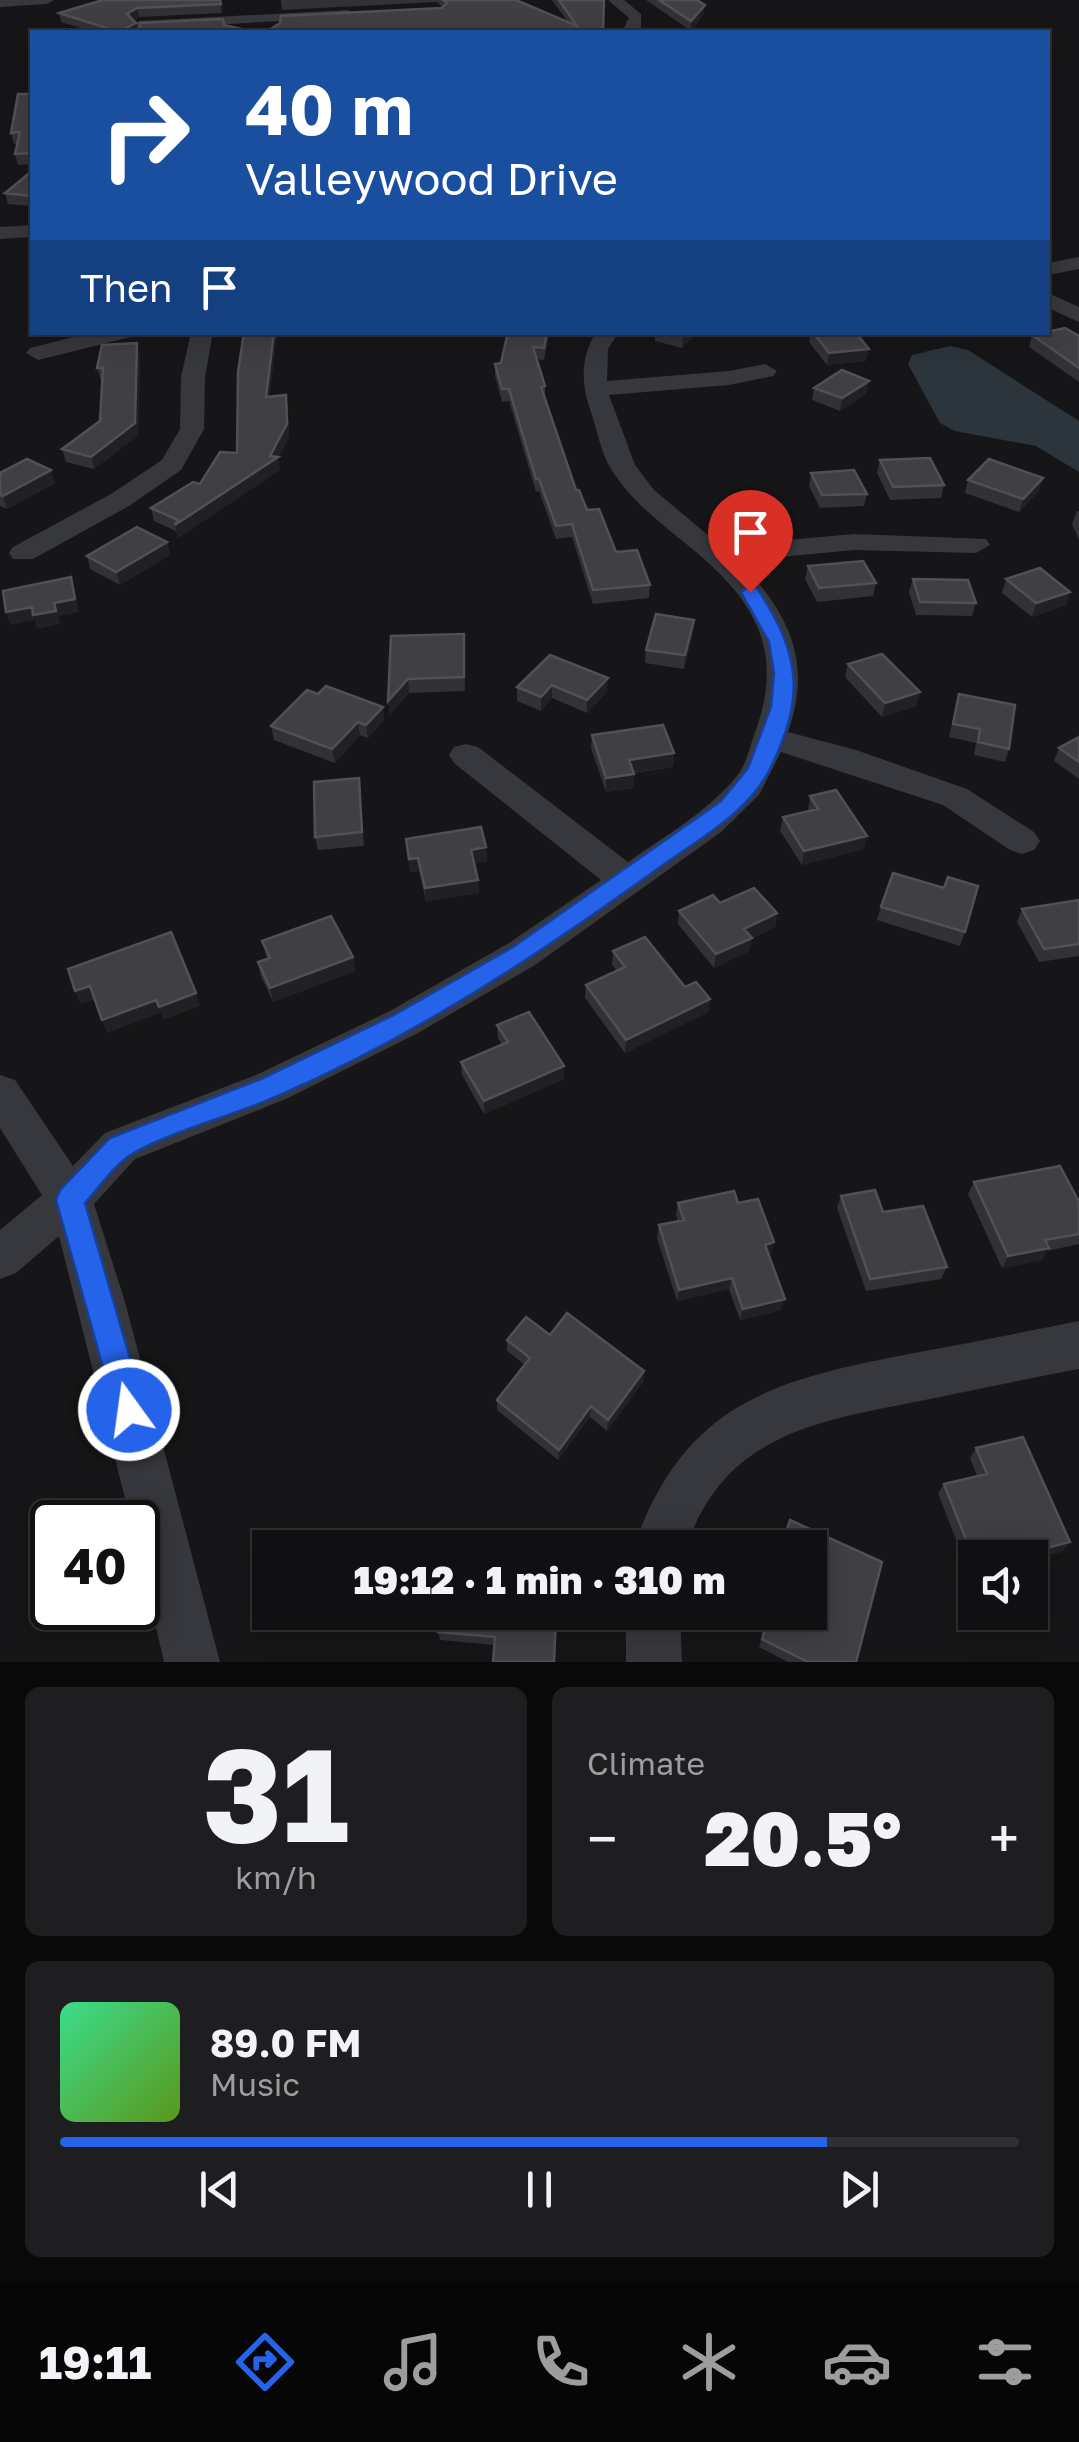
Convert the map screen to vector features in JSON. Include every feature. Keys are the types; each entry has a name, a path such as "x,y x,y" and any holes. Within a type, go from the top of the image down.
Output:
{"street":[{"path":"0,3 48,0"},
{"path":"615,0 636,17 636,26 631,30"},
{"path":"139,25 251,8 362,14"},
{"path":"0,234 30,231"},
{"path":"1050,269 1079,263"},
{"path":"1050,301 1079,315"},
{"path":"38,353 111,335"},
{"path":"23,553 120,500 172,465 192,429 193,376 201,335"},
{"path":"0,1258 70,1200 120,1146 271,1087 404,1022 522,954 729,806 758,771 779,722 783,689 779,642 750,592 716,555 632,481 622,466 595,389 597,350 606,335"},
{"path":"595,389 730,378 765,371"},
{"path":"716,555 854,542 976,546"},
{"path":"772,739 844,758 955,798 1022,841"},
{"path":"466,755 628,881"},
{"path":"0,1093 70,1200 102,1302 192,1662"},
{"path":"666,1530 700,1470 749,1427 796,1404 1079,1345"},
{"path":"653,1630 654,1662"}],"shaded area":[{"path":"950,346 968,350 1079,421 1079,472 1036,446 955,431 940,423 908,364 912,355"}],"building":[{"path":"103,0 220,0 221,4 137,8 127,14 136,23 123,30 59,13"},
{"path":"443,0 516,0 577,26 559,0 604,0 603,30 269,30 280,23 281,16 442,8 447,3"},
{"path":"659,0 697,0 705,5 691,21"},
{"path":"223,19 224,25 245,30 140,30 140,23"},
{"path":"18,94 30,94 30,153 15,154 20,132 11,133"},
{"path":"30,173 30,196 5,193"},
{"path":"1065,328 1079,336 1079,368 1032,335 1050,335 1050,331"},
{"path":"244,335 274,335 266,397 286,395 287,424 270,456 278,457 175,525 178,520 151,508 193,482 200,484 220,452 237,453 238,372"},
{"path":"507,335 546,335 544,348 533,347 545,386 541,387 576,490 587,510 599,509 616,552 637,550 650,585 593,590 572,524 556,526 536,479 509,389 502,389 495,364 501,363"},
{"path":"815,335 857,335 869,349 829,353"},
{"path":"137,343 135,423 91,457 62,449 100,421 103,368 97,368 102,345"},
{"path":"842,370 869,381 842,398 814,388"},
{"path":"930,458 944,485 893,487 880,460"},
{"path":"27,459 51,470 0,495 0,473"},
{"path":"989,459 1043,478 1023,499 968,480"},
{"path":"854,470 867,494 822,495 811,473"},
{"path":"137,527 167,542 116,572 87,556"},
{"path":"863,561 876,583 819,588 808,566"},
{"path":"1040,568 1070,592 1036,603 1006,579"},
{"path":"71,577 75,599 54,603 56,611 33,615 32,607 6,612 3,591"},
{"path":"913,579 968,580 976,603 920,602"},
{"path":"656,614 694,620 685,655 646,650"},
{"path":"464,634 464,677 408,679 388,701 391,636"},
{"path":"882,654 920,692 885,703 848,664"},
{"path":"550,655 608,678 587,700 552,685 541,697 517,687"},
{"path":"326,686 383,707 366,725 358,722 332,749 271,726 307,690 318,694"},
{"path":"959,694 1015,705 1009,749 978,742 980,729 953,724"},
{"path":"663,725 674,753 629,760 634,774 606,778 592,735"},
{"path":"1079,737 1079,762 1059,748"},
{"path":"359,778 362,832 315,837 314,782"},
{"path":"836,790 867,836 804,851 783,817 818,809 810,796"},
{"path":"481,827 486,847 471,850 478,880 425,888 418,858 409,859 406,839"},
{"path":"893,873 944,888 948,877 978,886 965,932 881,907"},
{"path":"754,888 777,913 744,929 752,938 716,954 679,911 713,895 720,903"},
{"path":"1079,900 1079,944 1044,949 1022,909"},
{"path":"331,916 353,957 270,988 258,962 270,958 262,941"},
{"path":"171,932 196,993 159,1007 156,1000 102,1020 90,986 75,991 68,969"},
{"path":"645,937 685,987 696,982 710,999 626,1040 586,985 625,967 613,951"},
{"path":"529,1012 564,1066 484,1101 461,1062 508,1042 497,1025"},
{"path":"1060,1166 1079,1202 1079,1234 1045,1240 1049,1248 1008,1256 974,1182"},
{"path":"875,1190 883,1212 923,1206 947,1267 870,1279 841,1196"},
{"path":"734,1191 738,1203 758,1199 774,1242 765,1245 785,1299 743,1309 732,1278 679,1290 659,1225 684,1220 678,1203"},
{"path":"567,1313 644,1371 608,1420 591,1406 559,1450 497,1400 530,1358 507,1340 526,1317 550,1335"},
{"path":"1023,1437 1070,1542 1048,1548 1048,1540 966,1540 944,1484 987,1474 976,1448"},
{"path":"790,1520 812,1530 787,1530"},
{"path":"827,1537 882,1562 856,1662 808,1662 762,1639 765,1630 827,1630"},
{"path":"555,1630 554,1662 493,1662 495,1637 438,1632"}],"route":[{"path":"129,1410 102,1302 70,1200 120,1146 271,1087 404,1022 522,954 729,806 758,771 782,707 784,673 779,642 750,592"}]}
